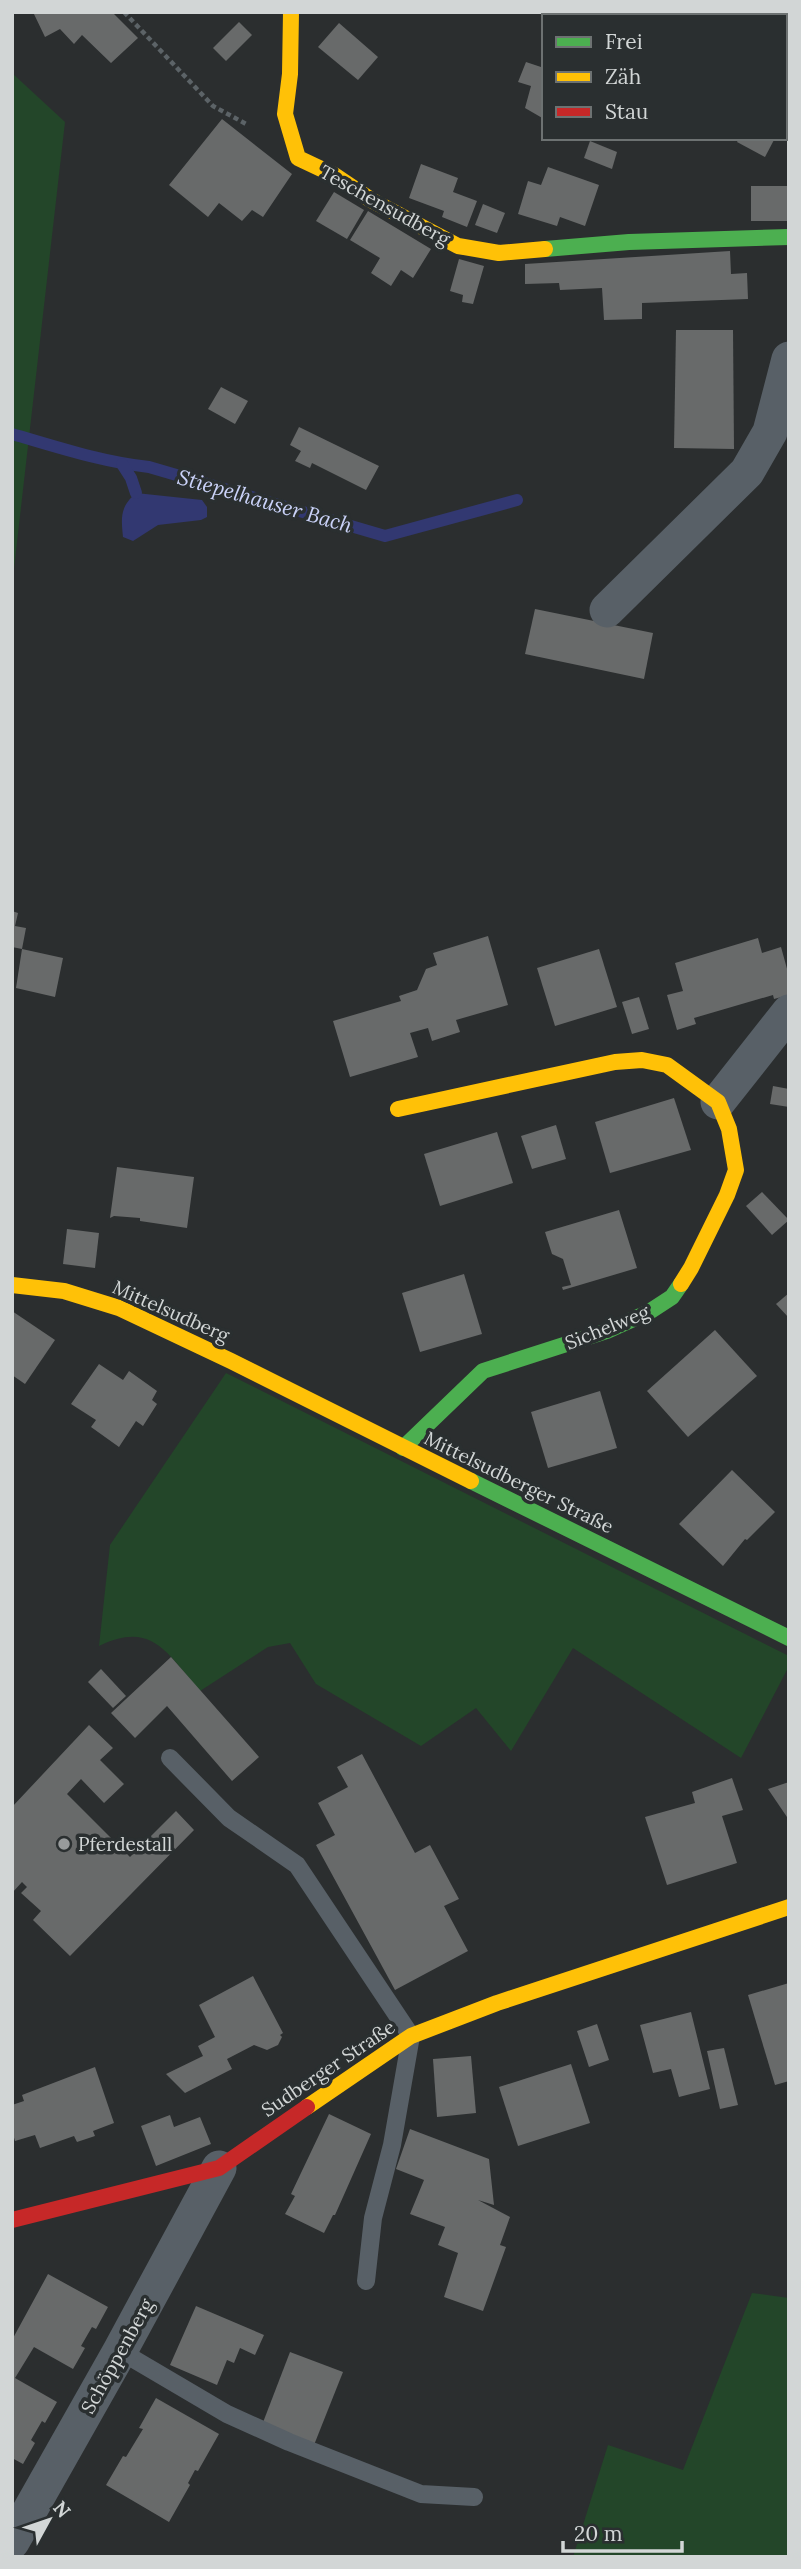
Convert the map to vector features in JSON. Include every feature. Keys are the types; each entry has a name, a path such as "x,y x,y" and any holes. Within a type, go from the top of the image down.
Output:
{"street":[{"name":"Teschensudberg","path":"291,12 290,74 285,114 298,159 334,175 371,200 458,246 499,253 629,242 789,237"},
{"path":"607,610 747,472 770,432 789,359"},
{"path":"398,1109 615,1062 642,1060 667,1065 718,1102 789,1012"},
{"name":"Sichelweg","path":"403,1448 483,1371 607,1331 649,1312 672,1297 696,1259 736,1170 729,1129 718,1102"},
{"name":"Mittelsudberg","path":"12,1285 64,1291 119,1308 231,1361"},
{"name":"Mittelsudberger Straße","path":"231,1361 789,1638"},
{"name":"Sudberger Straße","path":"12,2220 219,2168 411,2036 497,2003 789,1907"},
{"name":"Schöppenberg","path":"12,2542 219,2168"}],"lane":[{"path":"170,1758 229,1818 297,1865 411,2036 392,2145 373,2218 366,2281"},
{"path":"120,2351 227,2414 289,2442 421,2494 474,2497"}],"path":[{"path":"124,12 213,106 265,135 298,159"}],"green space":[{"path":"12,73 65,122 12,586"},
{"path":"226,1373 789,1656 789,1666 741,1758 573,1648 511,1751 476,1708 421,1746 316,1684 290,1643 268,1647 200,1691 168,1654 146,1639 117,1639 99,1646 110,1545"},
{"path":"752,2293 789,2298 789,2557 573,2557 608,2445 683,2470"}],"water":[{"path":"136,493 202,500 207,507 207,517 158,525 133,541 123,537 122,518 124,508"}],"building":[{"path":"33,12 112,12 138,38 111,63 82,35 74,44 60,29 45,37"},
{"path":"239,22 252,35 226,61 213,48"},
{"path":"339,23 378,57 358,80 318,47"},
{"path":"526,62 542,67 542,118 525,108 531,86 518,82"},
{"path":"222,119 292,174 263,217 252,210 242,221 219,203 208,217 169,185"},
{"path":"738,140 774,140 765,157 737,142"},
{"path":"590,141 617,152 612,169 584,158"},
{"path":"421,164 458,178 453,192 477,201 467,227 442,217 444,211 409,198"},
{"path":"548,167 599,185 585,226 560,217 557,226 518,214 528,181 541,185"},
{"path":"751,186 789,186 789,221 751,221"},
{"path":"334,192 364,210 347,239 316,221"},
{"path":"483,204 505,213 497,233 475,225"},
{"path":"368,211 431,249 413,278 401,270 391,286 371,273 380,258 350,240"},
{"path":"730,251 731,274 747,273 748,299 642,303 642,319 604,320 602,288 560,290 559,283 525,284 525,264"},
{"path":"459,259 484,266 473,304 462,302 463,295 450,291"},
{"path":"676,330 733,330 734,449 674,448"},
{"path":"221,387 248,401 235,424 208,409"},
{"path":"299,427 379,466 366,490 312,463 310,468 295,461 301,451 290,445"},
{"path":"535,609 653,633 644,679 525,654"},
{"path":"12,911 18,913 15,926 26,928 22,949 12,947"},
{"path":"488,936 508,1005 456,1020 460,1032 432,1041 428,1028 410,1033 418,1057 350,1077 333,1021 401,1001 399,996 417,990 426,969 437,965 433,953"},
{"path":"758,938 762,953 781,947 789,976 789,995 774,999 773,995 694,1018 696,1024 677,1030 667,995 683,991 675,963"},
{"path":"22,949 63,958 55,997 16,988"},
{"path":"599,949 617,1007 555,1026 537,968"},
{"path":"639,997 649,1029 632,1034 622,1002"},
{"path":"773,1086 789,1089 789,1107 770,1104"},
{"path":"674,1098 691,1150 610,1173 595,1122"},
{"path":"556,1125 566,1159 532,1169 521,1136"},
{"path":"497,1132 513,1183 440,1206 424,1154"},
{"path":"117,1167 194,1177 187,1228 140,1221 140,1218 110,1218"},
{"path":"762,1192 789,1220 772,1235 746,1206"},
{"path":"619,1210 637,1268 563,1290 562,1287 571,1285 563,1259 552,1254 545,1232"},
{"path":"67,1229 99,1233 95,1268 63,1264"},
{"path":"464,1274 482,1334 420,1352 402,1293"},
{"path":"789,1293 789,1318 776,1304"},
{"path":"12,1311 55,1340 25,1384 12,1375"},
{"path":"715,1330 757,1376 688,1437 647,1391"},
{"path":"99,1364 123,1380 129,1371 157,1391 152,1400 157,1404 143,1426 136,1421 119,1447 91,1427 96,1420 71,1404"},
{"path":"600,1391 617,1448 548,1468 531,1412"},
{"path":"732,1470 775,1512 745,1539 723,1566 679,1524"},
{"path":"171,1657 259,1757 232,1781 167,1706 135,1738 111,1713"},
{"path":"101,1669 126,1696 113,1708 88,1682"},
{"name":"Pferdestall","path":"89,1725 113,1748 100,1760 124,1784 104,1803 81,1779 67,1794 130,1857 176,1811 194,1830 70,1956 33,1920 41,1911 21,1893 27,1887 22,1882 12,1893 12,1807"},
{"path":"362,1754 415,1853 430,1845 459,1899 444,1906 468,1951 395,1990 316,1845 335,1835 318,1803 348,1787 337,1767"},
{"path":"732,1778 743,1810 722,1816 737,1863 667,1885 645,1817 695,1803 692,1792"},
{"path":"789,1782 789,1820 768,1789"},
{"path":"253,1976 283,2033 278,2045 267,2050 254,2045 227,2059 232,2069 185,2093 166,2074 203,2056 198,2046 215,2037 199,2005"},
{"path":"789,1983 789,2081 775,2085 748,1995"},
{"path":"691,2012 710,2089 679,2097 671,2069 653,2073 640,2025"},
{"path":"597,2024 609,2060 589,2067 577,2031"},
{"path":"724,2048 738,2105 720,2109 707,2051"},
{"path":"471,2056 476,2113 437,2117 433,2059"},
{"path":"571,2064 590,2123 518,2146 499,2087"},
{"path":"95,2067 114,2123 93,2131 95,2136 77,2142 74,2136 40,2148 35,2135 15,2141 12,2131 12,2105 24,2101 22,2095"},
{"path":"329,2114 371,2134 335,2215 324,2233 285,2214 295,2196 291,2194"},
{"path":"170,2115 174,2127 200,2117 211,2144 156,2166 141,2126"},
{"path":"410,2129 489,2159 494,2205 478,2200 510,2217 500,2245 506,2247 483,2311 444,2297 458,2253 438,2245 445,2227 410,2214 424,2180 396,2169"},
{"path":"48,2274 108,2307 96,2329 92,2327 81,2346 85,2348 73,2369 34,2347 15,2378 57,2402 31,2440 35,2443 23,2464 12,2458 12,2340"},
{"path":"196,2306 264,2335 255,2355 240,2348 234,2363 227,2360 217,2385 170,2365"},
{"path":"290,2352 343,2372 314,2445 262,2425"},
{"path":"156,2398 219,2434 198,2471 195,2470 188,2483 190,2485 169,2522 106,2485 143,2429 139,2428"}],"waterway":[{"name":"Stiepelhauser Bach","path":"12,434 97,458 149,467 385,536 517,500"},
{"path":"122,464 136,493"}],"traffic: fast":[{"path":"545,249 629,242 789,237"},
{"path":"403,1448 483,1371 607,1331 649,1312 672,1297 681,1284"},
{"path":"471,1481 789,1638"}],"traffic: slow":[{"path":"291,12 290,74 285,114 298,158 334,175 371,200 458,246 499,253 545,249"},
{"path":"398,1109 615,1062 642,1060 667,1065 718,1102 729,1129 736,1170 727,1195 681,1284"},
{"path":"12,1285 64,1291 119,1308 471,1481"},
{"path":"307,2107 411,2036 497,2003 789,1907"}],"traffic: jam":[{"path":"12,2220 219,2168 307,2107"}],"place":[{"name":"Pferdestall","path":"64,1844"}]}
